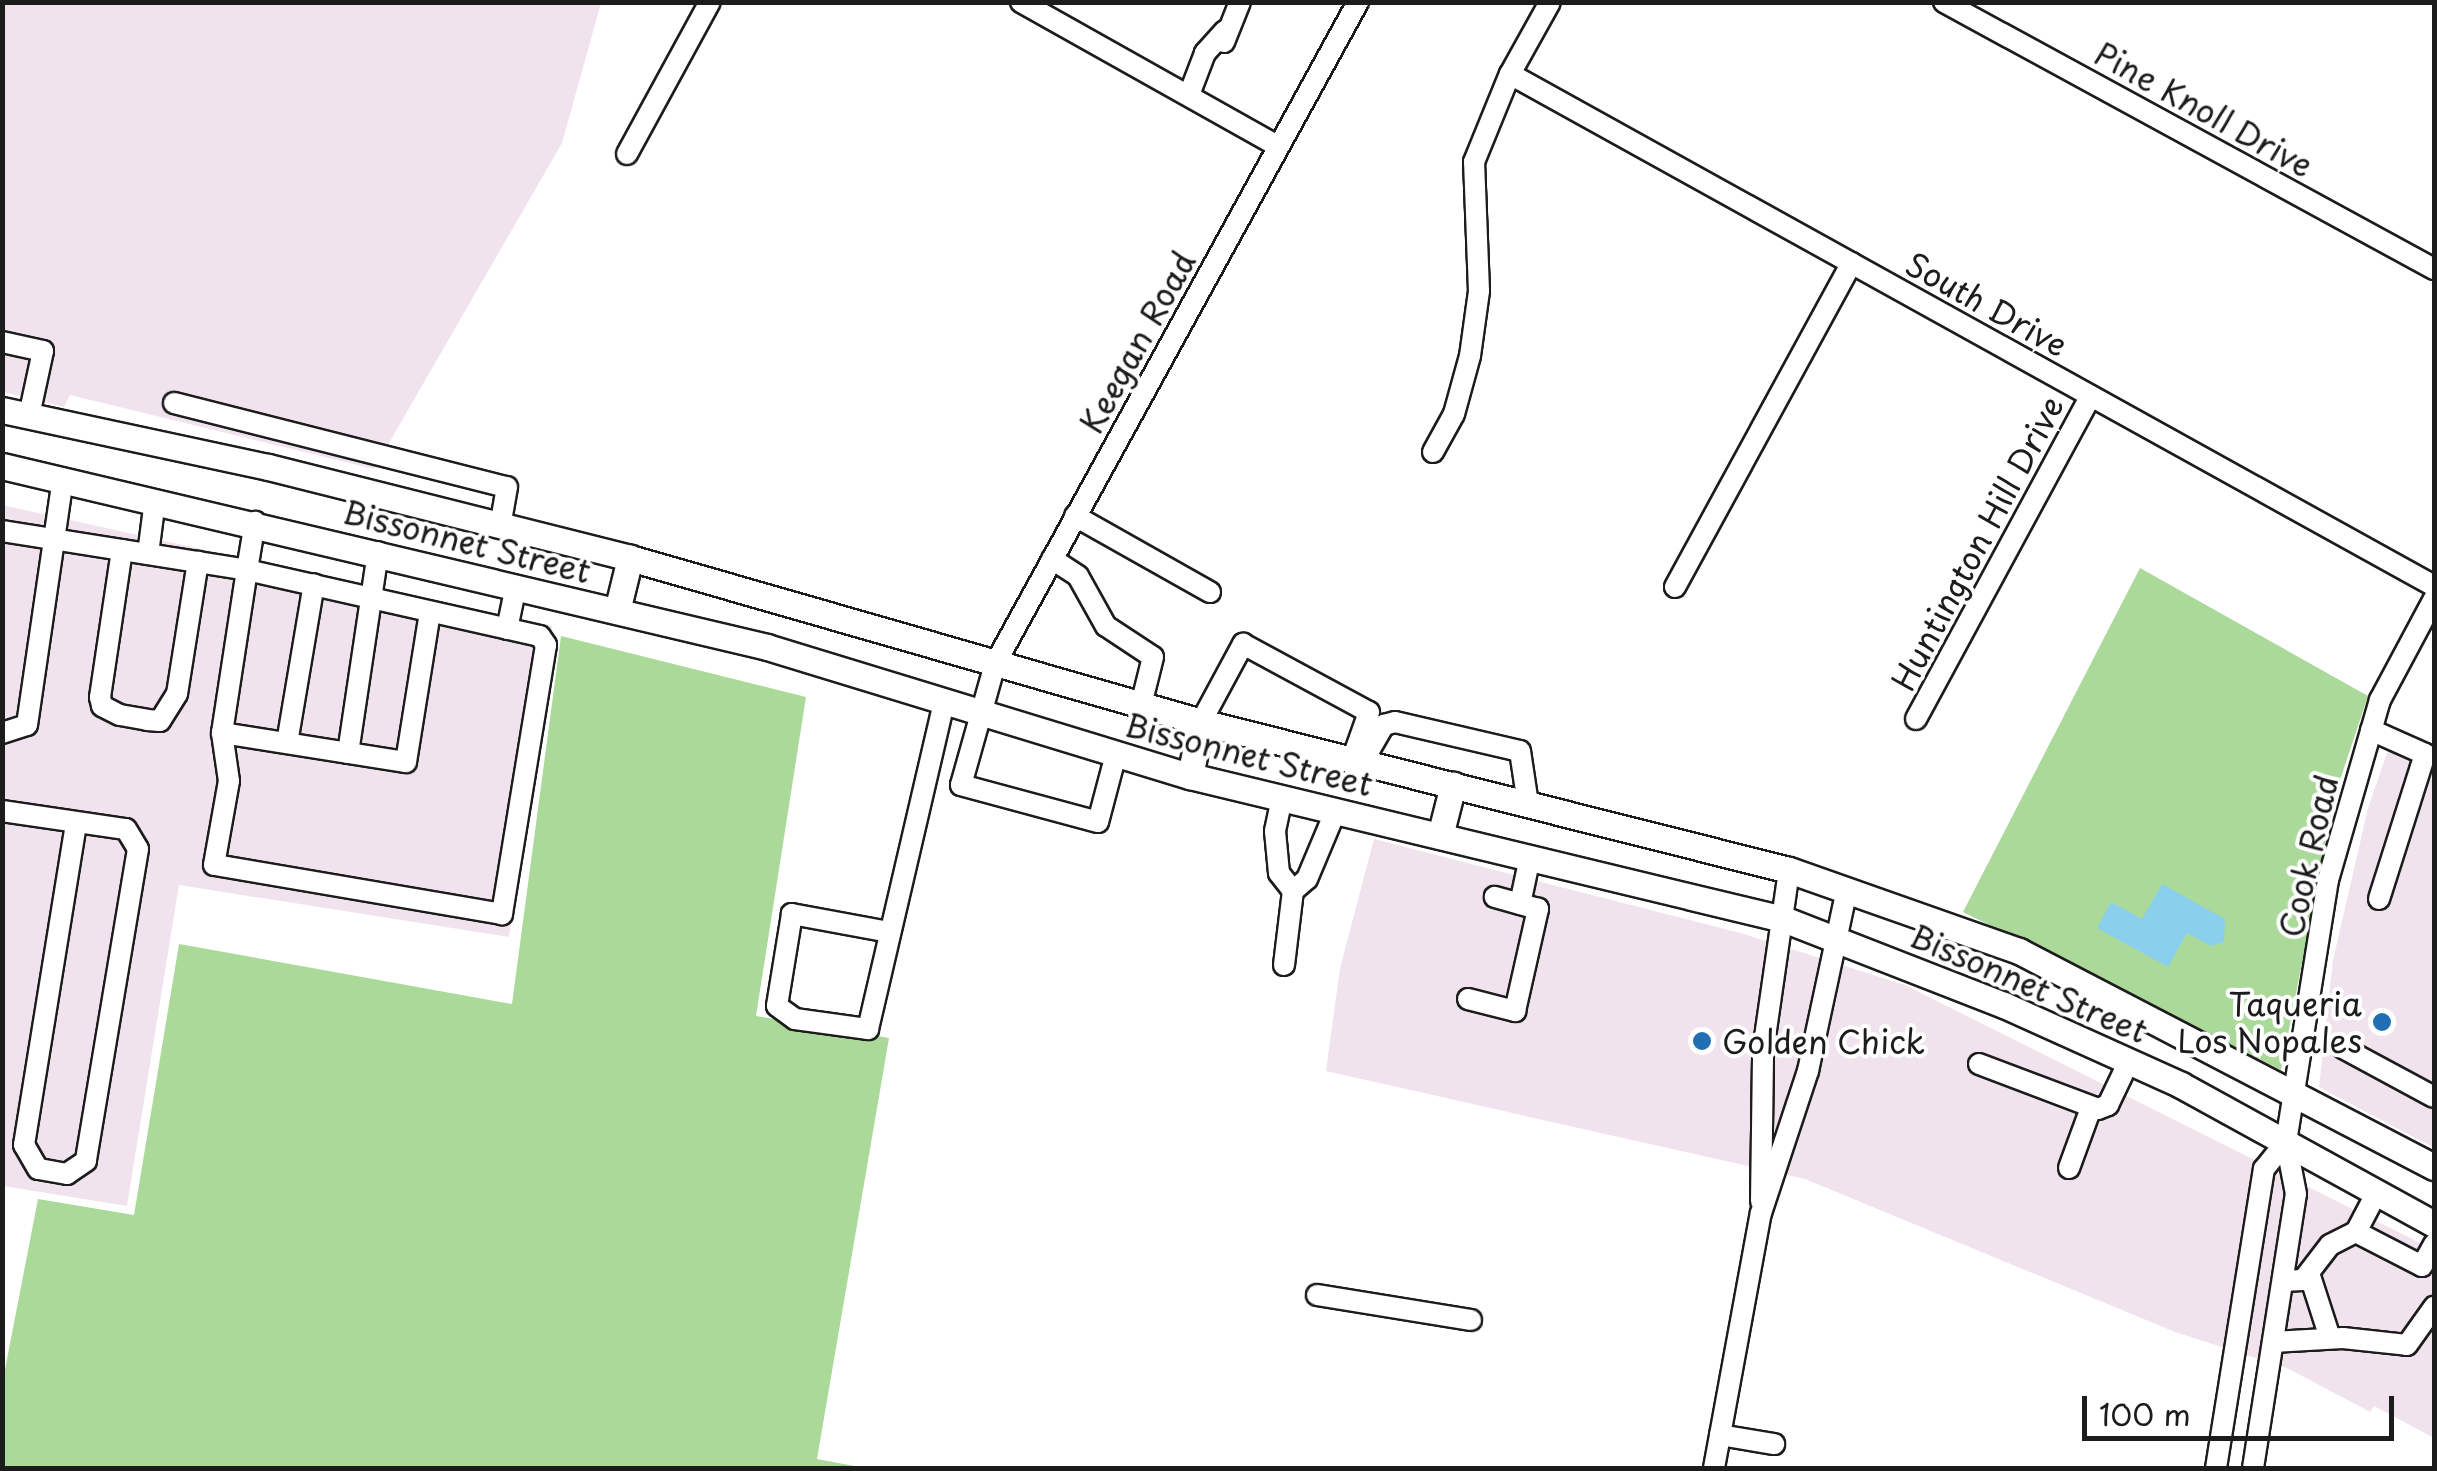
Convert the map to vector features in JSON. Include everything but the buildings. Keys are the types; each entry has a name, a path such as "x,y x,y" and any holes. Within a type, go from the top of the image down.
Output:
{"main road":[{"name":"Bissonnet Street","path":"2,410 630,558 1201,722 1847,888 2019,951 2294,1090 2434,1167"},
{"name":"Bissonnet Street","path":"2,466 254,522 766,647 1190,776 1783,919 1838,938 2129,1061 2434,1224"},
{"path":"617,611 630,558"},
{"path":"1190,776 1201,722"},
{"path":"1440,836 1452,785"}],"street":[{"path":"627,154 710,2"},
{"path":"1022,2 1278,146"},
{"path":"1188,95 1204,66 1213,38 1225,30 1240,2"},
{"name":"Keegan Road","path":"1116,754 1098,822 961,784 977,714 995,664 1358,2"},
{"path":"1433,452 1454,414 1470,356 1479,291 1474,162 1510,74 1550,2"},
{"name":"Pine Knoll Drive","path":"1944,2 2434,269"},
{"name":"South Drive","path":"1510,74 2434,586"},
{"path":"1675,586 1852,264"},
{"path":"2,342 43,351 30,416"},
{"name":"Huntington Hill Drive","path":"1916,719 2091,396"},
{"path":"174,403 507,487 500,526"},
{"path":"2,734 28,725 64,479"},
{"path":"148,554 155,500"},
{"path":"1076,516 1210,592"},
{"path":"2,530 247,570 540,636 546,645 502,914 214,865 229,782 222,733 247,570 254,522"},
{"path":"122,550 100,696 102,706 133,718 160,720 172,709 198,562"},
{"path":"348,753 378,552"},
{"path":"1052,559 1078,576 1106,626 1153,657 1141,705"},
{"path":"287,743 314,584"},
{"path":"507,628 516,586"},
{"name":"Cook Road","path":"2253,1468 2296,1194 2286,1142 2328,880 2370,730 2434,598"},
{"path":"222,733 406,762 430,612"},
{"path":"1201,722 1242,644 1369,712 1360,762"},
{"path":"889,932 792,914 778,1006 795,1019 868,1028 944,702"},
{"path":"1360,762 1384,725 1430,727 1520,751 1528,804"},
{"path":"2370,730 2430,757 2379,899"},
{"path":"1282,798 1274,831 1279,873 1293,891"},
{"path":"1284,964 1293,891 1307,879 1336,810"},
{"path":"2,811 126,830 138,848 86,1161 67,1174 38,1169 24,1144 76,824"},
{"path":"1520,904 1530,857"},
{"path":"1761,1213 1763,1051 1788,870"},
{"path":"1714,1468 1761,1213 1808,1071 1847,888"},
{"path":"1468,999 1515,1010 1538,909 1495,897"},
{"path":"2343,1048 2434,1097"},
{"path":"1980,1064 2091,1108 2108,1104 2129,1061"},
{"path":"2070,1168 2091,1108"},
{"name":"Cook Road","path":"2216,1468 2264,1168 2286,1142"},
{"path":"2283,1281 2310,1276 2330,1245 2356,1232 2377,1192"},
{"path":"2356,1232 2428,1270 2434,1244"},
{"path":"2310,1276 2330,1338"},
{"path":"1318,1294 1472,1320"},
{"path":"2273,1342 2330,1338 2407,1345 2434,1307"},
{"path":"1720,1435 1774,1444"}],"shaded area":[{"path":"3,3 601,3 562,143 374,469 70,395 64,407 3,392"},
{"path":"2,505 552,626 509,937 179,885 127,1206 3,1186"},
{"path":"2396,727 2434,748 2434,1148 2319,1087 2333,960 2368,808"},
{"path":"1374,839 1744,934 1905,985 2434,1250 2434,1438 2374,1406 2370,1412 2287,1368 2175,1332 1805,1179 1326,1071 1340,968"}],"green space":[{"path":"2140,568 2368,696 2335,795 2281,1070 1963,912"},
{"path":"561,636 806,697 756,1016 889,1038 817,1459 865,1468 3,1468 2,1385 38,1199 134,1215 179,944 512,1004"}],"water":[{"path":"2162,884 2225,919 2224,942 2211,946 2187,933 2168,967 2097,928 2111,902 2142,919"}],"place":[{"name":"Taqueria Los Nopales","path":"2382,1022"},
{"name":"Golden Chick","path":"1702,1041"}]}
